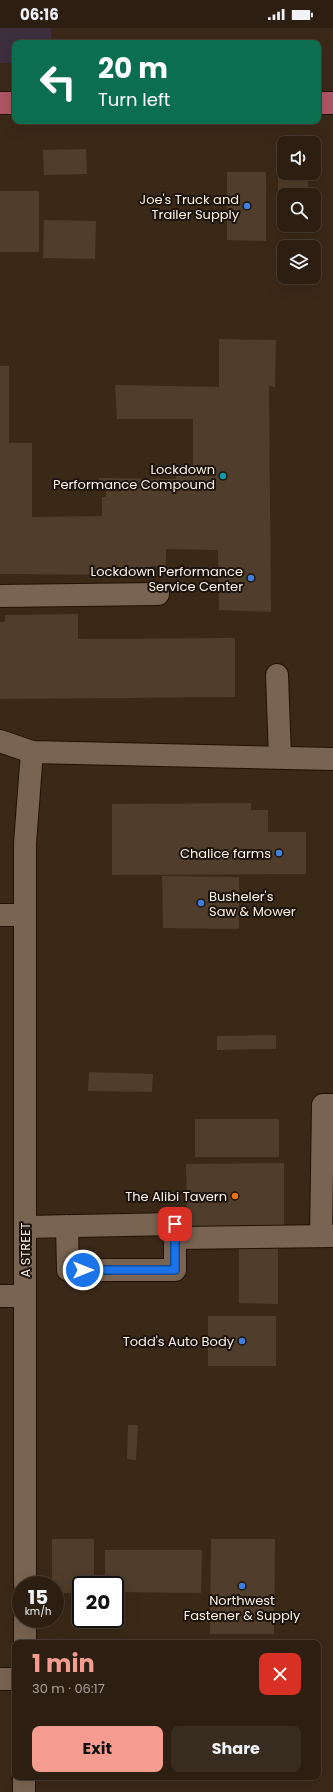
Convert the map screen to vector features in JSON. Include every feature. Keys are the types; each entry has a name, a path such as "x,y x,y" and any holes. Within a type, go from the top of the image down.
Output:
{"main road":[{"path":"0,104 12,103"},
{"path":"321,103 333,103"}],"street":[{"path":"0,596 158,594"},
{"path":"277,675 280,757"},
{"path":"0,741 32,752 333,759"},
{"name":"A STREET","path":"25,1576 25,843 32,752"},
{"path":"0,915 25,915"},
{"path":"175,1238 327,1236 323,1105 333,1105"},
{"path":"25,1227 67,1226 175,1224 175,1270 68,1270 67,1226"},
{"path":"0,1296 25,1296"},
{"path":"25,1628 25,1640"},
{"path":"0,1679 12,1679"},
{"path":"24,1780 24,1792"}],"shaded area":[{"path":"0,28 51,28 51,40 12,40 12,63 0,63"}],"building":[{"path":"86,149 87,174 44,175 43,150"},
{"name":"Joe's Truck and Trailer Supply","path":"227,172 266,172 266,241 227,240"},
{"path":"278,180 308,180 308,188 278,188"},
{"path":"0,191 39,191 39,252 0,252"},
{"path":"44,220 96,221 95,259 43,258"},
{"name":"Lockdown Performance Compound","path":"219,339 276,340 275,387 269,386 271,612 219,610 218,550 166,549 166,567 151,566 150,575 0,574 0,366 9,366 9,443 32,443 32,517 102,516 102,497 106,497 106,487 99,487 99,478 176,479 176,474 193,474 193,419 117,419 115,385 219,387"},
{"path":"78,614 78,639 235,638 235,697 0,699 0,622 5,622 5,615"},
{"path":"251,803 251,810 268,810 268,832 306,832 306,874 112,875 112,804"},
{"name":"Busheler's Saw & Mower","path":"162,876 239,877 239,929 163,928"},
{"path":"276,1035 276,1049 217,1050 217,1036"},
{"path":"89,1072 153,1074 152,1092 88,1091"},
{"path":"195,1119 279,1119 279,1157 195,1157"},
{"name":"The Alibi Tavern","path":"284,1163 284,1226 187,1227 186,1164"},
{"path":"239,1243 278,1244 278,1304 239,1303"},
{"name":"Todd's Auto Body","path":"208,1316 276,1316 276,1366 208,1366"},
{"path":"128,1425 138,1425 136,1460 127,1459"},
{"path":"52,1539 94,1539 94,1576 72,1576 72,1593 64,1593 64,1576 52,1576"},
{"name":"Northwest Fastener & Supply","path":"211,1539 275,1539 274,1634 210,1634"},
{"path":"105,1550 202,1550 201,1593 124,1592 124,1576 105,1576"}],"place":[{"name":"Joe's Truck and Trailer Supply","path":"247,206"},
{"name":"Lockdown Performance Compound","path":"223,476"},
{"name":"Lockdown Performance Service Center","path":"251,578"},
{"name":"Chalice farms","path":"279,853"},
{"name":"Busheler's Saw & Mower","path":"201,903"},
{"name":"The Alibi Tavern","path":"235,1196"},
{"name":"Todd's Auto Body","path":"242,1341"},
{"name":"Northwest Fastener & Supply","path":"242,1586"}],"route":[{"path":"83,1270 175,1270 175,1224"}]}
